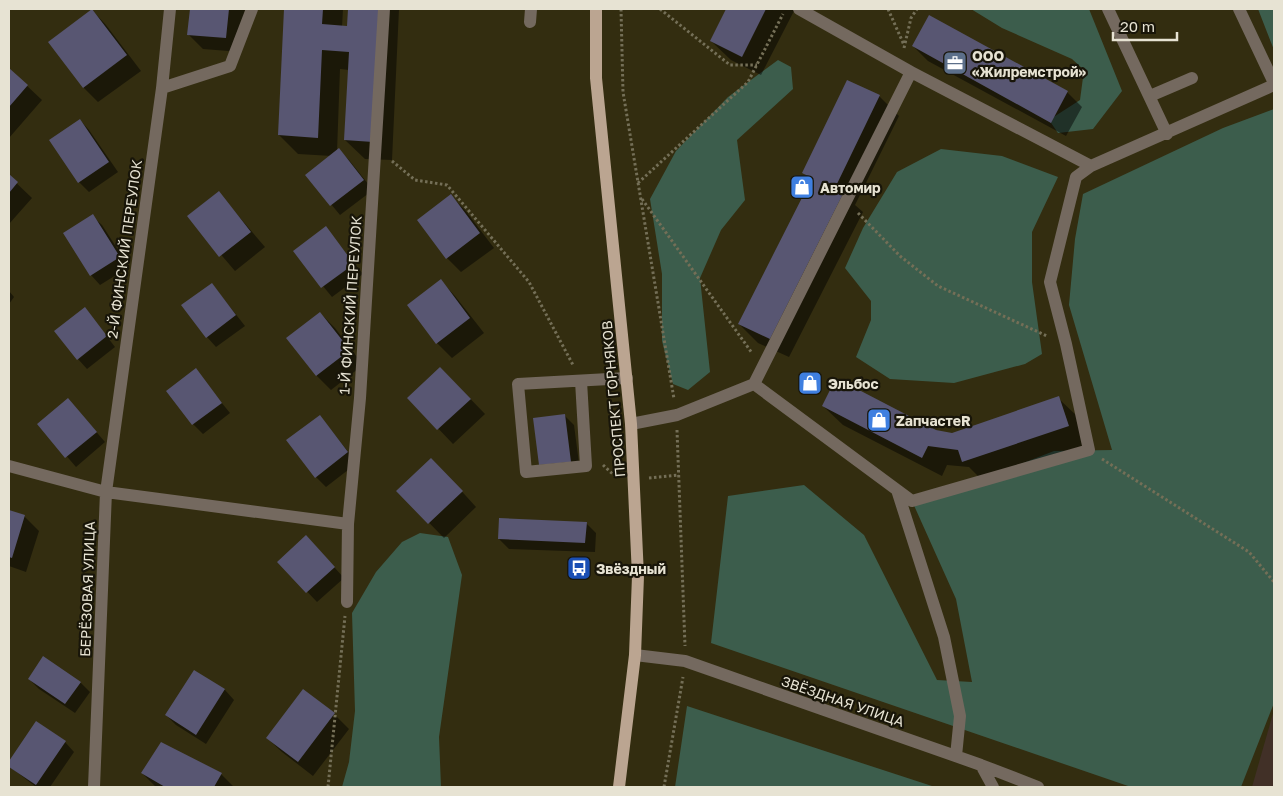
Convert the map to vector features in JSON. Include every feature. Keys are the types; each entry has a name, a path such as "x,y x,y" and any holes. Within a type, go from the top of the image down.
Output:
{"main road":[{"name":"ПРОСПЕКТ ГОРНЯКОВ","path":"596,9 596,78 632,424 638,576 635,655 619,787"}],"street":[{"name":"2-Й ФИНСКИЙ ПЕРЕУЛОК","path":"106,492 162,88 170,9"},
{"path":"162,88 230,66 252,9"},
{"name":"1-Й ФИНСКИЙ ПЕРЕУЛОК","path":"347,602 348,524 360,398 384,9"},
{"path":"799,9 907,69 1092,166"},
{"path":"1108,9 1167,134"},
{"path":"754,384 912,502 1089,450 1066,344 1050,282 1076,177 1092,166 1167,134 1274,84 1239,9"},
{"path":"632,424 677,415 754,384 846,201 907,69"},
{"path":"1150,96 1192,78"},
{"path":"581,381 586,466 526,472 518,384 627,378"},
{"path":"9,466 106,492 348,524"},
{"path":"897,490 944,637 960,716 956,756"},
{"name":"БЕРЁЗОВАЯ УЛИЦА","path":"94,787 106,492"},
{"name":"ЗВЁЗДНАЯ УЛИЦА","path":"635,655 685,661 956,756 1038,787"},
{"path":"980,765 993,787"}],"path":[{"path":"621,9 623,92 677,415 685,661 664,787"},
{"path":"660,9 730,65 757,65"},
{"path":"638,182 748,82 785,9"},
{"path":"888,9 904,45 907,69"},
{"path":"904,45 911,18 917,9"},
{"path":"376,147 415,180 447,185 529,282 581,381"},
{"path":"641,198 763,368"},
{"path":"846,201 900,256 938,286 1066,344"},
{"path":"1089,450 1249,552 1274,582"},
{"path":"618,471 618,480"},
{"path":"328,787 347,602"}],"shaded area":[{"path":"1274,710 1274,787 1252,787"}],"green space":[{"path":"971,9 1089,9 1122,91 1093,129 1058,133 1049,120 1080,100 1084,70 1072,59 1002,28"},
{"path":"1258,9 1274,9 1274,50"},
{"path":"778,60 791,67 793,89 737,140 745,200 721,230 700,278 710,372 688,390 673,384 662,341 662,274 650,199 676,151 728,97"},
{"path":"1274,109 1274,703 1241,787 1131,787 711,643 728,496 804,485 864,535 937,680 972,682 956,599 912,501 979,480 1054,451 1112,450 1069,305 1075,239 1083,194 1223,128"},
{"path":"941,149 1002,156 1058,177 1032,232 1032,282 1042,354 1025,364 954,383 890,379 856,357 871,320 871,301 845,268 863,228 897,172"},
{"path":"420,533 448,537 462,575 439,737 441,787 342,787 349,762 355,711 352,613 376,572 402,542"},
{"path":"687,706 935,787 675,787"}],"building":[{"path":"92,9 127,55 83,88 48,42"},
{"path":"190,9 229,9 226,38 187,35"},
{"path":"284,9 323,9 322,24 347,26 348,9 380,9 373,142 344,140 349,52 322,50 318,138 278,135"},
{"path":"726,9 766,9 742,57 710,41"},
{"path":"929,15 1068,91 1051,123 912,46"},
{"path":"9,68 28,85 9,107"},
{"path":"847,80 880,95 835,188 844,192 770,339 738,324 812,178 802,173"},
{"path":"80,119 109,162 78,183 49,140"},
{"path":"339,148 364,180 330,206 305,175"},
{"path":"9,174 18,182 9,193"},
{"path":"219,191 251,232 219,257 187,216"},
{"path":"451,194 480,233 446,259 417,220"},
{"path":"93,214 120,257 90,276 63,233"},
{"path":"326,226 354,264 321,288 293,251"},
{"path":"441,279 470,318 436,344 407,305"},
{"path":"212,283 236,315 206,338 181,305"},
{"path":"85,307 107,336 77,360 54,331"},
{"path":"320,312 350,350 316,376 286,338"},
{"path":"440,367 471,399 437,430 407,398"},
{"path":"196,368 222,403 192,425 166,391"},
{"path":"836,378 936,430 952,433 1059,396 1069,426 962,462 958,450 928,446 922,458 822,406"},
{"path":"68,398 97,432 65,458 37,424"},
{"path":"565,414 571,462 539,465 533,418"},
{"path":"320,415 348,452 315,478 286,440"},
{"path":"431,458 463,491 428,524 396,491"},
{"path":"9,510 25,515 12,558 9,557"},
{"path":"499,518 587,522 585,543 498,539"},
{"path":"306,535 335,567 306,593 277,562"},
{"path":"43,656 81,682 65,704 28,679"},
{"path":"194,670 225,689 196,735 165,715"},
{"path":"303,689 335,713 298,762 266,738"},
{"path":"36,721 66,741 36,785 9,767 9,761"},
{"path":"161,742 222,773 214,787 165,787 141,773"}],"place":[{"name":"ООО «Жилремстрой»","path":"955,63"},
{"name":"Автомир","path":"802,187"},
{"name":"Эльбос","path":"810,383"},
{"name":"ZапчастеR","path":"879,420"},
{"name":"Звёздный","path":"579,568"}]}
